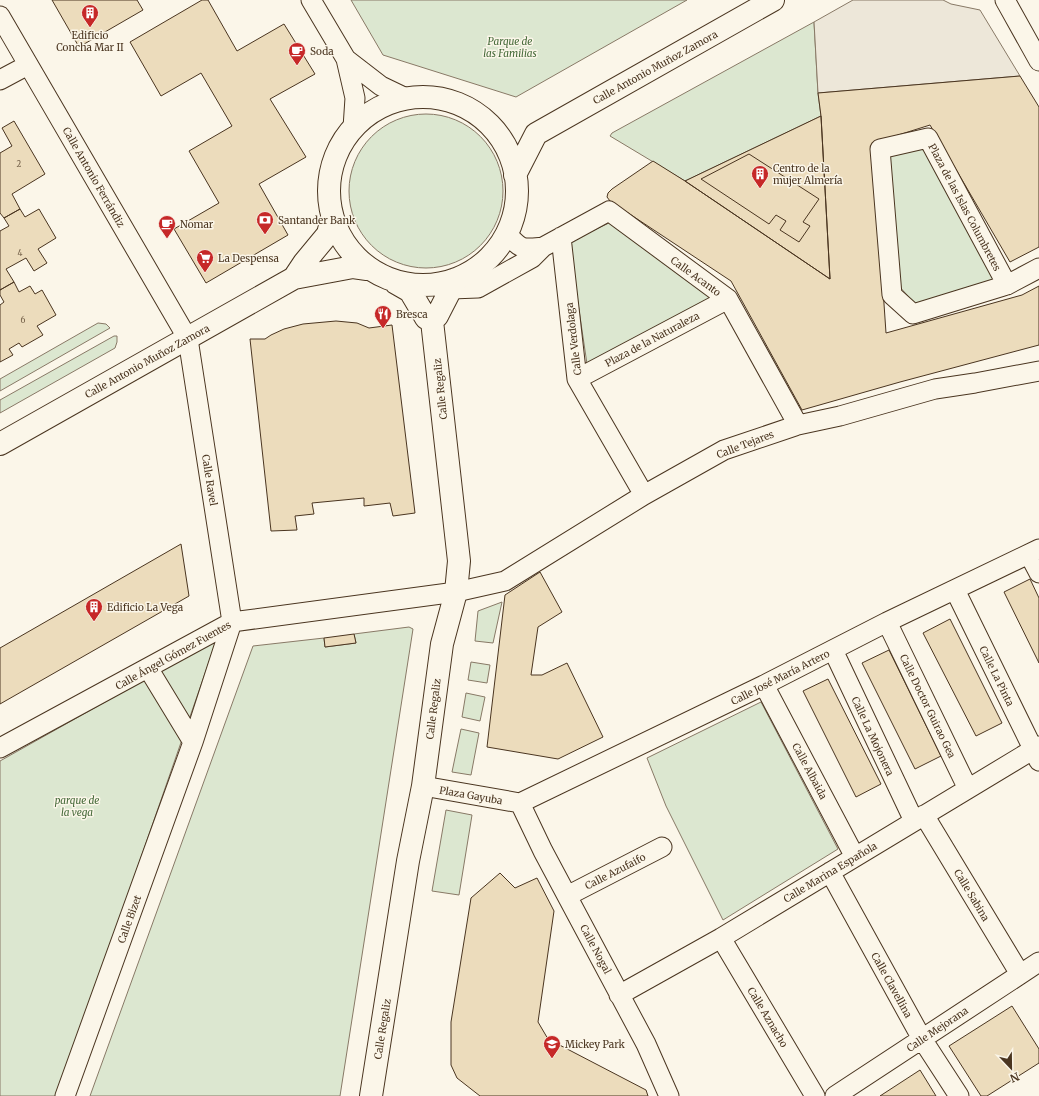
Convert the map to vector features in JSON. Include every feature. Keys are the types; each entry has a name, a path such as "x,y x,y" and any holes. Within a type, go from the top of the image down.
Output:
{"street":[{"path":"311,0 346,59 355,98 354,128"},
{"name":"Calle Antonio Muñoz Zamora","path":"536,134 773,0"},
{"path":"1005,0 1039,61"},
{"name":"Calle Antonio Ferrándiz","path":"0,16 188,339"},
{"path":"346,59 381,86 406,98"},
{"path":"0,80 28,65"},
{"path":"396,283 447,285 468,275 490,259 512,226 518,191 510,151 492,125 470,108 442,98 406,98 380,106 360,120 343,139 330,170 330,210 344,245 367,269 396,283 410,292 426,318 432,321 437,316 447,285"},
{"path":"496,130 536,134 515,175"},
{"name":"Plaza de las Islas Columbretes","path":"1007,285 928,138 880,149 892,295 913,314 1007,285 1039,268"},
{"name":"Calle Acanto","path":"447,285 478,288 532,258 543,247 609,211 728,299 798,425"},
{"name":"Calle Antonio Muñoz Zamora","path":"294,278 304,263 328,234 332,218"},
{"name":"Calle Acanto","path":"507,234 519,246 528,248 543,247"},
{"name":"Calle Verdolaga","path":"561,237 577,379 644,495"},
{"name":"Calle Antonio Muñoz Zamora","path":"0,444 294,278 353,267 367,269"},
{"name":"Plaza de la Naturaleza","path":"577,379 728,299"},
{"name":"Calle Regaliz","path":"371,1096 408,861 424,786 442,644 456,592 459,562 432,321"},
{"name":"Calle Ravel","path":"188,339 232,622"},
{"name":"Calle Tejares","path":"456,592 505,580 644,495 724,450 798,425 840,416 935,389 1039,371"},
{"path":"1034,551 1039,573"},
{"name":"Calle José María Artero","path":"520,803 764,685 887,622 1034,551"},
{"name":"Calle La Pinta","path":"955,590 1037,752"},
{"name":"Calle Ángel Gómez Fuentes","path":"0,748 232,622 456,592"},
{"name":"Calle Bizet","path":"65,1096 193,742 232,622"},
{"name":"Calle Doctor Guirao Gea","path":"887,622 968,789"},
{"name":"Calle La Mojonera","path":"833,650 919,818"},
{"path":"148,668 193,742"},
{"name":"Calle Albaida","path":"764,685 856,856"},
{"name":"Calle Marina Española","path":"619,995 721,938 968,789 1037,752"},
{"name":"Plaza Gayuba","path":"424,786 520,803"},
{"name":"Calle Nogal","path":"520,803 542,851 646,1044 669,1096"},
{"name":"Calle Sabina","path":"919,818 1020,974"},
{"name":"Calle Azufaifo","path":"567,896 662,847"},
{"name":"Calle Clavellina","path":"830,872 922,1039 959,1096"},
{"name":"Calle Aznacho","path":"721,938 815,1096"},
{"name":"Calle Mejorana","path":"835,1096 1039,962"}],"green space":[{"name":"Parque de las Familias","path":"351,0 687,0 516,97 383,55"},
{"path":"814,22 818,93 821,116 685,181 610,136 612,133"},
{"path":"418,114 434,114 456,120 481,136 497,161 502,176 502,206 497,221 481,246 469,255 448,265 434,268 418,268 404,265 390,259 377,251 366,240 352,213 349,199 349,183 352,169 358,155 366,142 377,131 404,117"},
{"path":"926,146 998,284 915,304 899,286 888,155"},
{"path":"611,222 715,296 587,364 569,242"},
{"path":"98,323 106,324 110,328 0,391 0,379"},
{"path":"114,336 117,336 115,348 0,413 0,400"},
{"path":"502,602 493,643 475,641 478,611"},
{"path":"409,627 413,629 340,1096 90,1096 253,646 324,638 325,647 356,643 354,634"},
{"name":"parque de la vega","path":"217,639 58,1096 0,1096 0,761"},
{"path":"471,662 490,665 487,683 468,680"},
{"path":"466,693 485,697 480,721 462,717"},
{"path":"761,702 838,849 723,920 666,806 647,758"},
{"path":"461,729 479,733 471,775 452,772"},
{"path":"446,810 472,815 459,895 432,891"}],"shaded area":[{"path":"853,0 943,0 951,4 980,10 1020,76 818,93 814,22"}],"building":[{"name":"Edificio Concha Mar II","path":"52,0 137,0 143,10 79,47"},
{"path":"202,0 208,0 237,51 284,24 315,74 270,99 306,157 259,184 288,235 206,283 174,229 219,203 189,151 232,126 201,73 161,96 130,42"},
{"path":"1020,76 1039,107 1039,247 1010,262 930,125 873,143 886,333 1022,295 1039,286 1039,345 802,410 731,281 610,201 607,197 608,193 612,189 653,161 830,279 821,116 818,93"},
{"path":"821,116 830,279 685,181"},
{"path":"14,121 45,174 12,194 20,209 4,218 0,213 0,153 12,146 2,128"},
{"name":"Centro de la mujer Almería","path":"749,154 819,199 803,222 810,226 799,242 780,230 786,221 776,215 769,224 701,179"},
{"path":"20,209 25,217 39,209 56,238 38,249 47,263 34,271 26,258 6,269 14,282 0,290 0,231 9,226 4,218"},
{"path":"14,282 19,292 30,286 35,294 42,290 56,315 37,326 43,335 22,347 19,343 9,349 13,355 0,362 0,305 4,302 0,295 0,290"},
{"path":"336,321 357,323 369,328 392,325 415,513 393,516 390,503 364,506 364,498 312,503 314,514 295,516 297,530 271,531 250,339 265,339 284,329 303,324"},
{"name":"Edificio La Vega","path":"181,544 189,596 0,704 0,648"},
{"path":"540,572 562,612 538,627 531,675 542,675 567,663 603,737 558,759 487,747 505,595"},
{"path":"1030,579 1039,598 1039,663 1004,592"},
{"path":"950,619 1002,723 976,736 923,633"},
{"path":"354,634 356,643 325,647 324,638"},
{"path":"889,650 941,756 915,769 862,663"},
{"path":"828,679 881,784 856,797 803,691"},
{"path":"500,873 515,888 537,878 554,911 538,1022 548,1039 646,1090 648,1096 480,1096 457,1078 451,1065 451,1022 471,898"},
{"path":"1012,1006 1039,1049 1039,1063 987,1096 981,1096 949,1046"},
{"path":"920,1070 936,1096 880,1096"}],"place":[{"name":"Edificio Concha Mar II","path":"90,28"},
{"name":"Soda","path":"297,66"},
{"name":"Centro de la mujer Almería","path":"760,189"},
{"name":"Santander Bank","path":"265,235"},
{"name":"Nomar","path":"167,239"},
{"name":"La Despensa","path":"205,273"},
{"name":"Bresca","path":"383,329"},
{"name":"Edificio La Vega","path":"94,622"},
{"name":"Mickey Park","path":"552,1059"}]}
